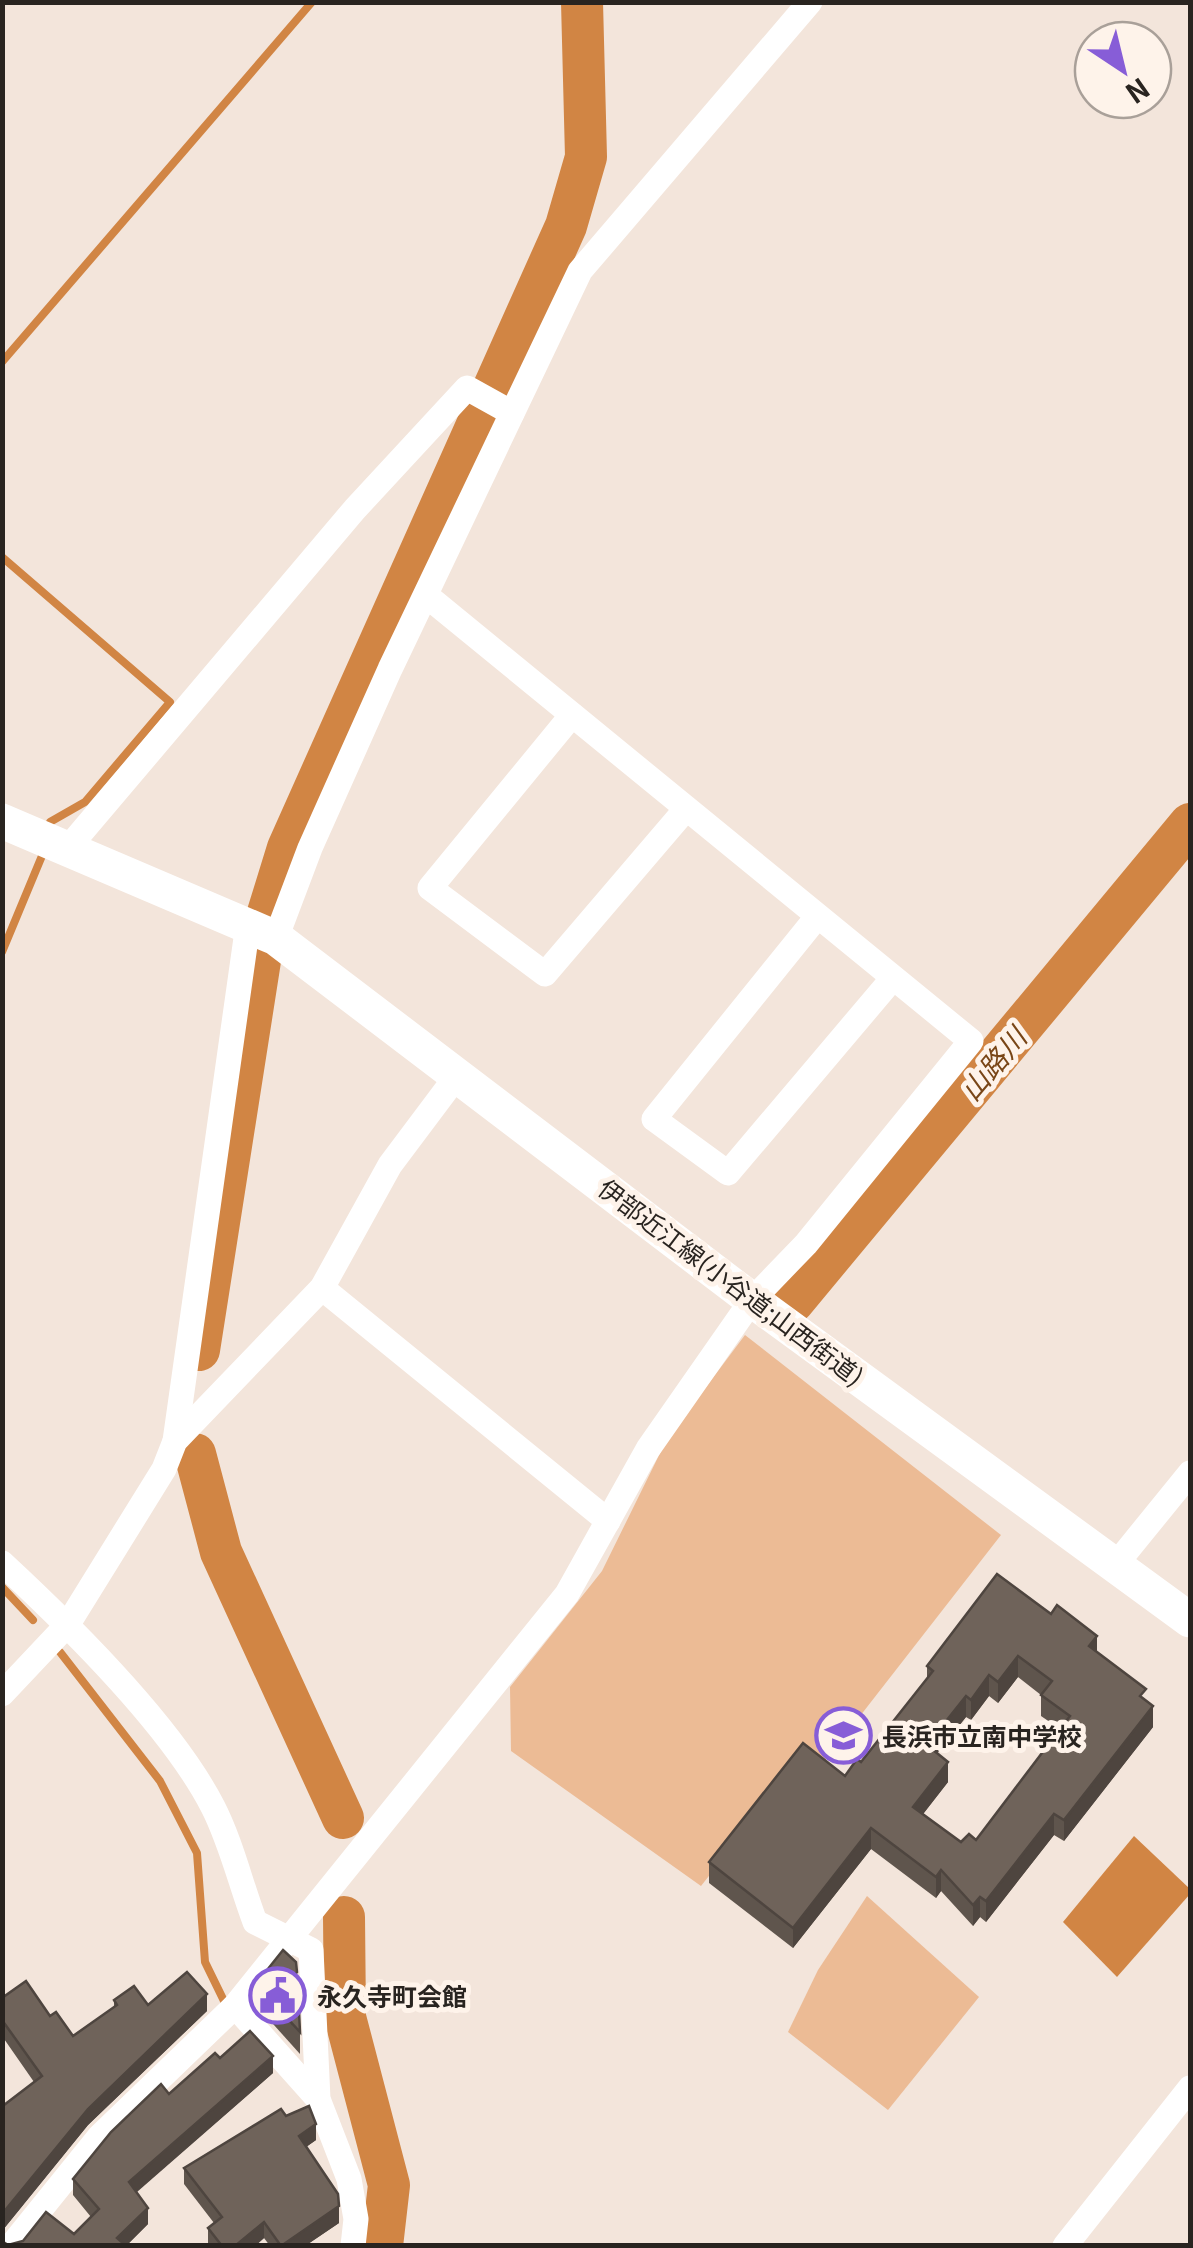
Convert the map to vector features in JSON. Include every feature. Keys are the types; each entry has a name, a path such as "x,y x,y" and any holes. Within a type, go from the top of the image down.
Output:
{"main road":[{"name":"伊部近江線(小谷道;山西街道)","path":"2,821 259,930 458,1073 752,1300 1190,1620"}],"street":[{"path":"2,1694 68,1624 164,1469 175,1441 259,930 310,848 580,271 810,2"},
{"path":"52,841 466,388 512,413"},
{"path":"11,2246 99,2137 235,2006 285,1939 567,1594 648,1449 752,1300 806,1244 972,1042 427,596"},
{"path":"572,715 430,888 544,974 686,809"},
{"path":"816,917 654,1119 728,1173 892,978"},
{"path":"175,1441 322,1288 390,1165 458,1073"},
{"path":"322,1288 608,1521"},
{"path":"1117,1563 1190,1473"},
{"path":"2,1564 68,1624 174,1749 212,1807 255,1922 312,1950 318,2099 348,2179 356,2219 354,2246"},
{"path":"235,2006 318,2099"},
{"path":"1065,2246 1190,2088"}],"shaded area":[{"path":"745,1335 1001,1535 818,1770 801,1759 701,1886 511,1751 510,1687 602,1571 667,1439"},
{"path":"1134,1836 1190,1889 1190,1894 1117,1977 1063,1922"},
{"path":"867,1896 979,1997 888,2110 788,2032 818,1970"}],"building":[{"path":"997,1574 1051,1614 1057,1605 1097,1636 1089,1646 1146,1689 1140,1696 1153,1706 1064,1820 1054,1814 986,1901 980,1897 973,1905 941,1870 936,1877 871,1828 793,1928 709,1862 803,1743 845,1776 857,1759 861,1762 933,1671 927,1666","holes":["1018,1656 1052,1681 1041,1695 1070,1716 976,1840 969,1834 961,1842 913,1807 948,1762 927,1745 966,1696 971,1700 989,1675 998,1682"]},
{"path":"283,1950 296,1962 297,1972 291,1979 297,1985 298,1996 291,2004 299,2011 300,2032 256,1984"},
{"path":"187,1972 207,1994 88,2109 2,2214 2,2103 42,2076 2,2020 2,1998 26,1981 50,2016 56,2012 73,2036 117,2005 114,2000 134,1986 148,2005"},
{"path":"250,2031 273,2056 129,2182 148,2208 117,2238 123,2246 2,2246 2,2241 8,2245 23,2241 46,2212 74,2234 99,2209 73,2179 111,2132 161,2084 169,2094 215,2053 220,2058"},
{"path":"309,2106 316,2124 299,2136 338,2194 339,2206 281,2246 264,2222 235,2246 222,2246 208,2228 222,2217 184,2168 281,2109 286,2116"}],"waterway":[{"path":"2,362 312,2"},
{"path":"199,1350 267,916 288,848 566,226 586,157 582,2"},
{"path":"2,557 170,702 85,802 50,822 48,832"},
{"name":"山路川","path":"793,1302 1190,824"},
{"path":"2,952 44,851"},
{"path":"195,1454 221,1552 343,1818"},
{"path":"2,1587 33,1620"},
{"path":"60,1652 160,1781 197,1853 205,1962 224,2001"},
{"path":"344,1917 345,2017 389,2185 382,2246"}],"place":[{"name":"長浜市立南中学校","path":"843,1735"},
{"name":"永久寺町会館","path":"278,1995"}]}
